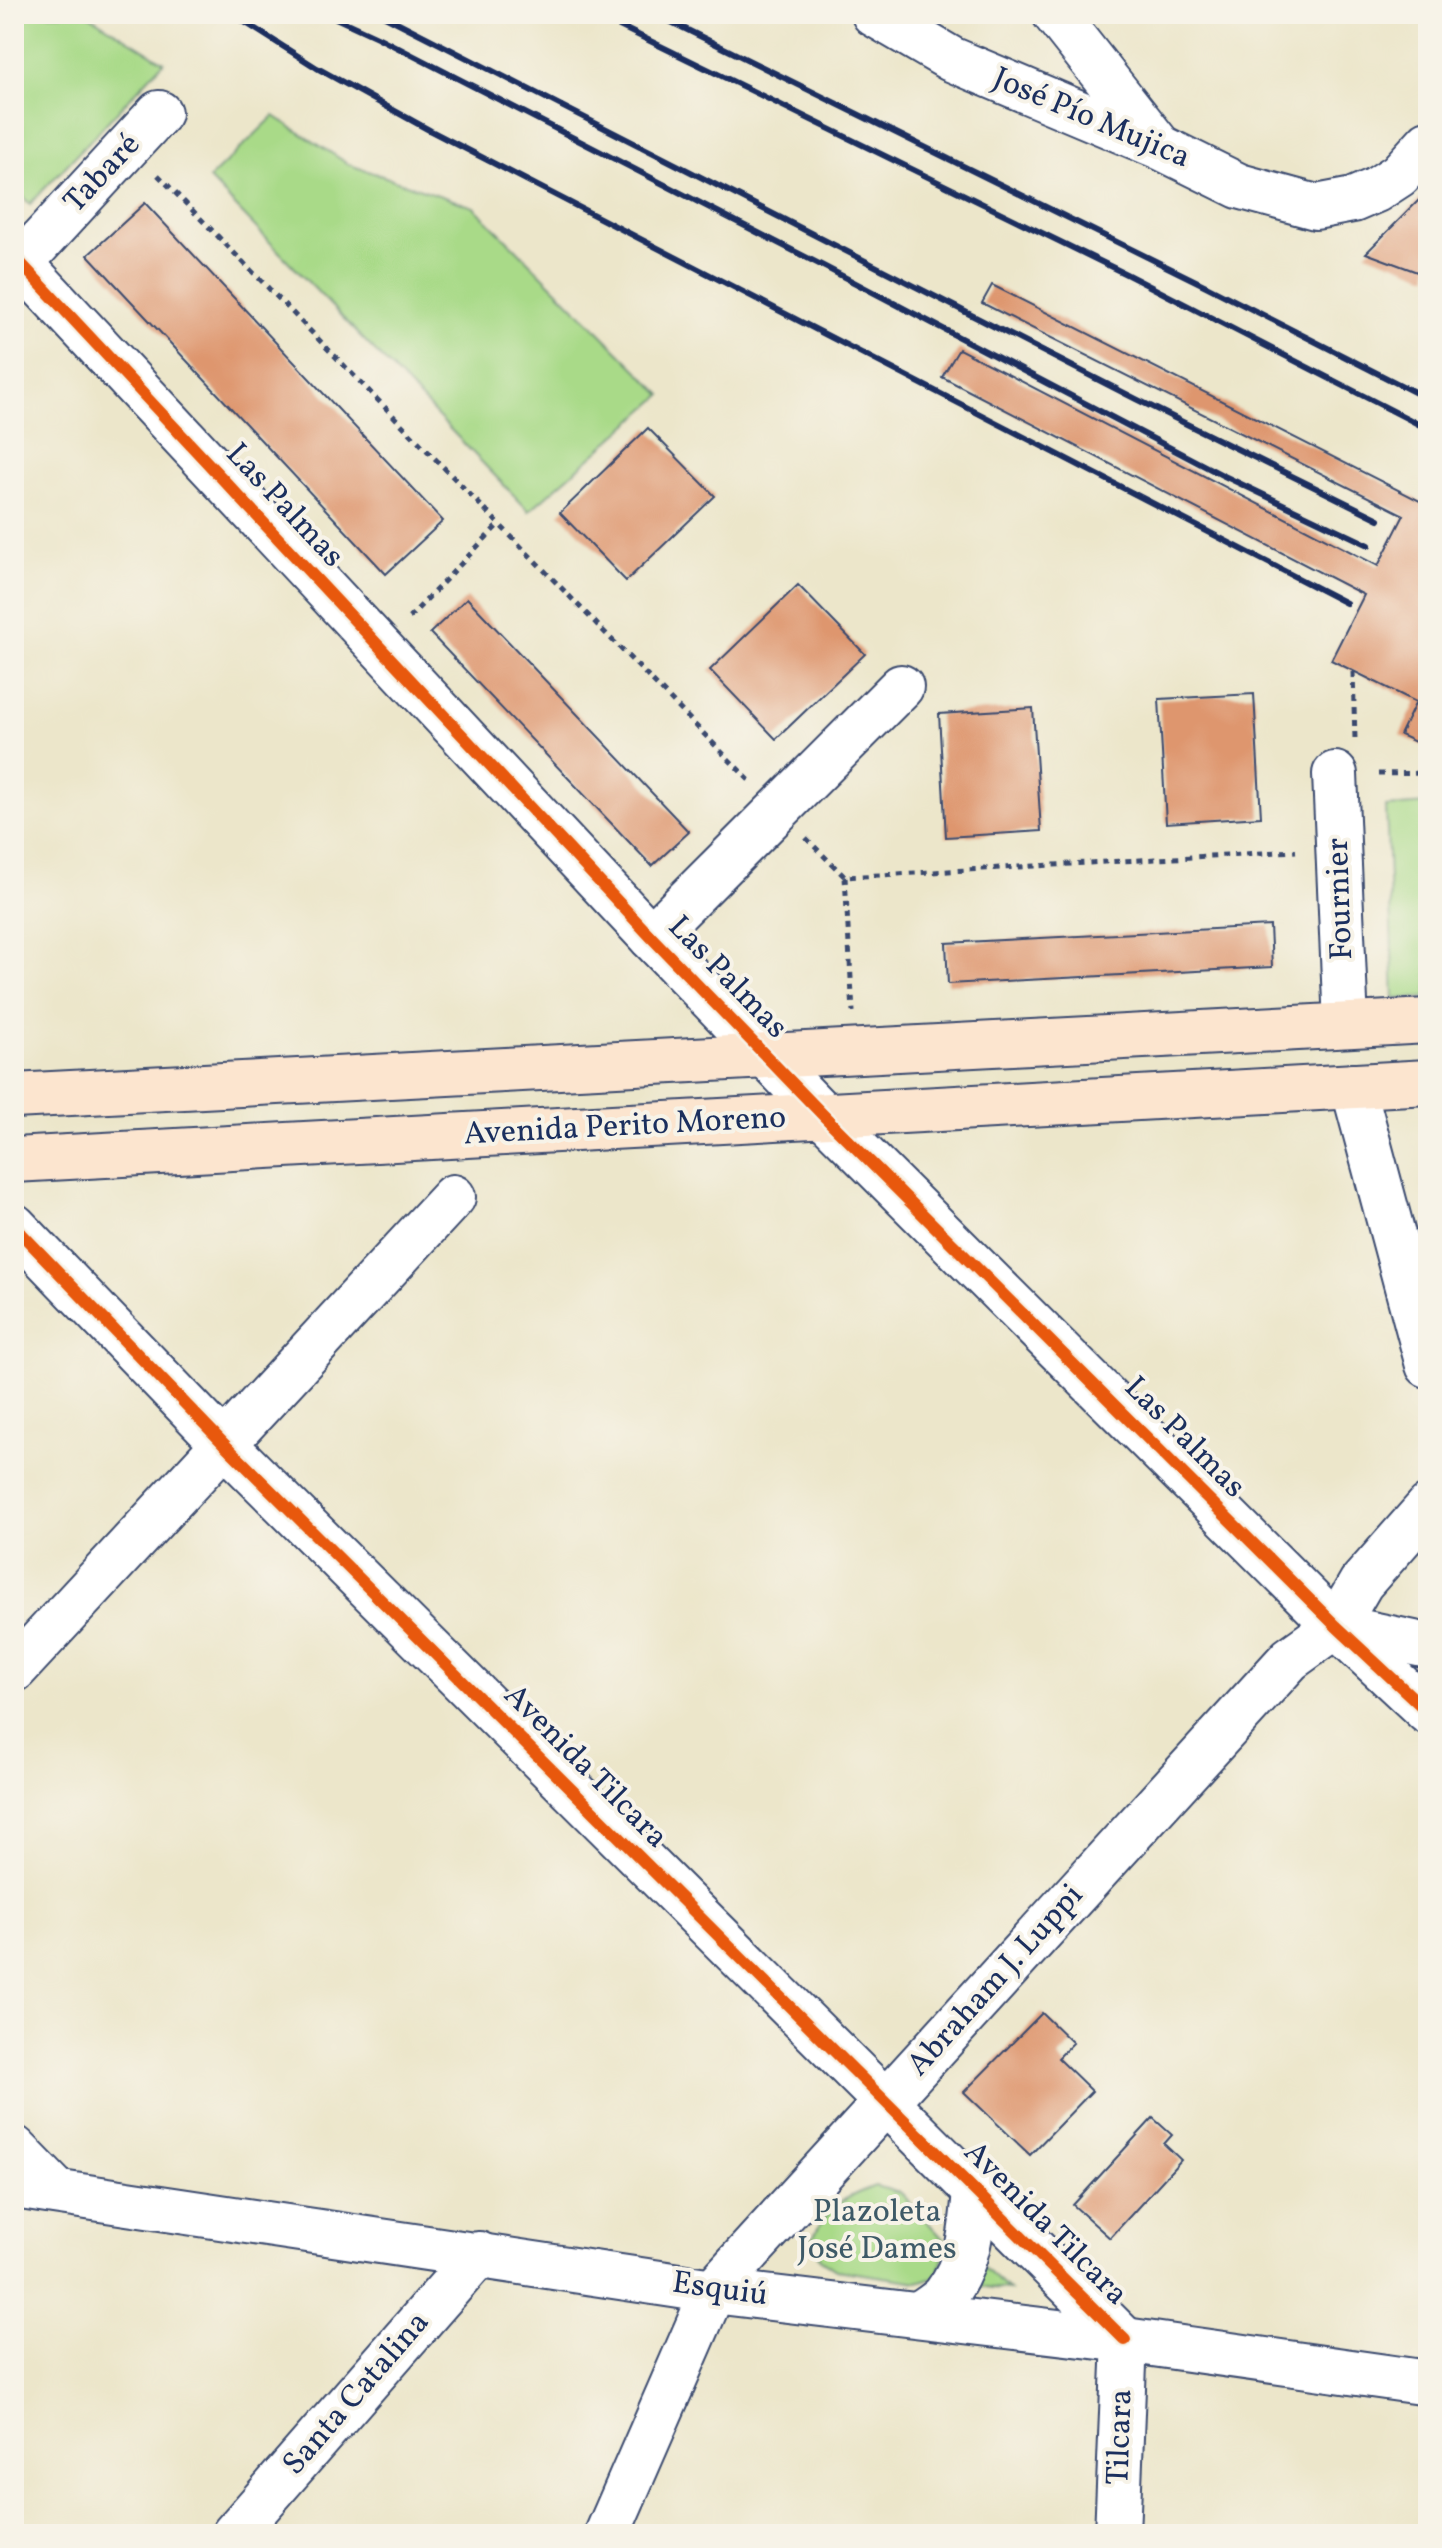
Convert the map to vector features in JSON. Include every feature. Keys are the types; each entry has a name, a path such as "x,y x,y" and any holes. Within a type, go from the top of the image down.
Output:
{"main road":[{"name":"Avenida Perito Moreno","path":"14,1096 1428,1021"},
{"name":"Avenida Perito Moreno","path":"14,1160 1428,1082"}],"street":[{"name":"José Pío Mujica","path":"874,14 951,59 1160,147 1239,186 1316,207 1353,200 1376,190 1399,175 1428,143"},
{"path":"1055,14 1160,147"},
{"name":"Tabaré","path":"16,263 159,113"},
{"name":"Las Palmas","path":"16,263 651,937 824,1116 1336,1626 1428,1712"},
{"path":"651,937 901,687"},
{"name":"Fournier","path":"1346,1025 1338,849 1354,761"},
{"path":"1353,1086 1428,1365"},
{"path":"14,1670 453,1197"},
{"name":"Avenida Tilcara","path":"14,1226 224,1444 1125,2340"},
{"name":"Abraham J. Luppi","path":"607,2534 713,2291 1290,1659 1336,1626 1361,1583 1428,1507"},
{"path":"1336,1626 1428,1646"},
{"path":"14,2148 57,2192"},
{"name":"Esquiú","path":"14,2186 713,2291 1125,2340 1428,2383"},
{"path":"919,2315 944,2297 961,2268 971,2237 975,2190"},
{"name":"Santa Catalina","path":"234,2534 479,2254"},
{"name":"Tilcara","path":"1117,2534 1125,2340"}],"path":[{"path":"129,145 845,877 856,1052"},
{"path":"380,647 499,524"},
{"path":"1353,672 1354,761 1428,773"},
{"path":"845,877 1338,849"}],"green space":[{"path":"14,14 87,14 164,62 30,204 14,188"},
{"path":"274,116 350,165 474,207 662,395 529,511 209,179"},
{"path":"1428,804 1428,997 1394,999 1386,807"},
{"name":"Plazoleta José Dames","path":"875,2186 901,2193 947,2243 938,2276 918,2282 836,2270 821,2260 811,2242 823,2220 843,2200"},
{"name":"Plazoleta José Dames","path":"975,2260 1009,2290 963,2284"}],"building":[{"path":"1428,191 1428,276 1366,253"},
{"path":"145,203 443,521 386,574 88,255"},
{"path":"992,285 1428,505 1426,747 1400,735 1416,702 1331,660 1364,595 942,377 959,349 1378,566 1404,515 982,303"},
{"path":"648,428 715,496 626,581 560,513"},
{"path":"798,585 865,654 776,739 710,670"},
{"path":"467,598 689,832 652,866 430,633"},
{"path":"1254,694 1261,817 1166,823 1159,699"},
{"path":"1033,708 1041,831 946,837 939,714"},
{"path":"1270,926 1272,967 948,984 946,943"},
{"path":"1042,2013 1073,2043 1058,2058 1092,2091 1030,2155 964,2092"},
{"path":"1153,2118 1172,2135 1164,2144 1181,2160 1110,2238 1073,2205"}],"railway":[{"path":"232,14 317,68 431,131 1346,603"},
{"path":"327,14 825,267 1222,475 1369,545"},
{"path":"381,14 1136,399 1379,519"},
{"path":"595,14 1126,274 1428,429"},
{"path":"655,14 1428,399"}],"cycle path":[{"path":"14,256 651,937 824,1116 1336,1626 1428,1712"},
{"path":"14,1226 224,1444 1125,2340"}]}
